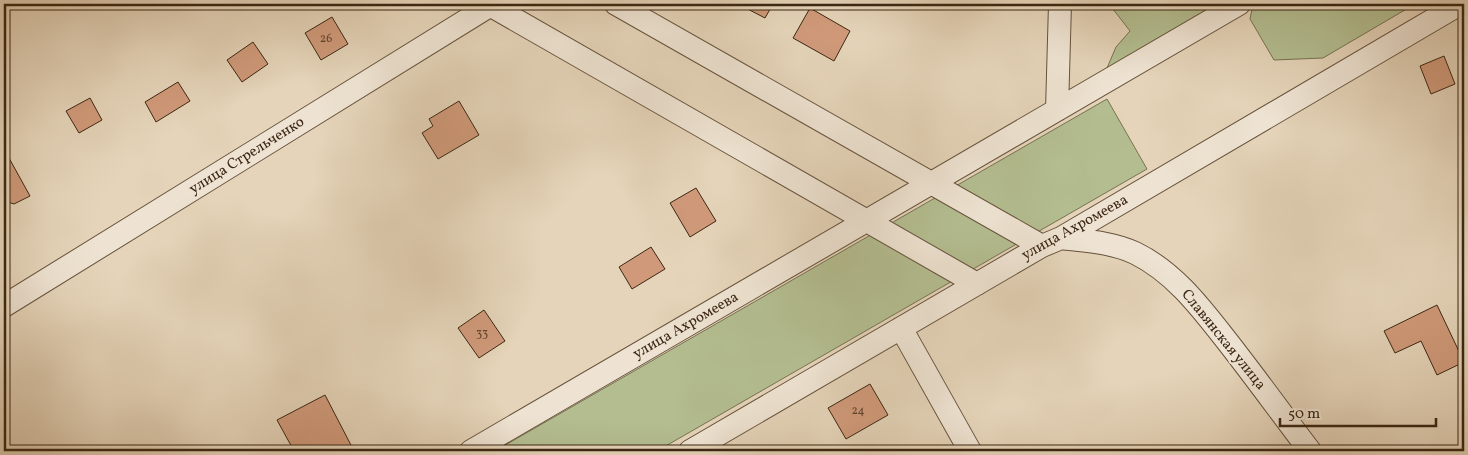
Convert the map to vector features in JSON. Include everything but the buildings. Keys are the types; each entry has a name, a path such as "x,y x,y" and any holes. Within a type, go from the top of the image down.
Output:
{"street":[{"path":"616,4 931,183 1051,242"},
{"path":"1057,110 1060,4"},
{"name":"улица Ахромеева","path":"471,451 1239,4"},
{"name":"улица Ахромеева","path":"690,451 1460,4"},
{"path":"489,5 977,284"},
{"name":"улица Стрельченко","path":"4,306 489,5"},
{"name":"Славянская улица","path":"1051,242 1101,242 1134,252 1175,280 1198,305 1244,362 1310,451"},
{"path":"901,328 970,451"}],"green space":[{"path":"1109,4 1212,4 1209,14 1104,75 1116,47 1130,31"},
{"path":"1253,4 1415,4 1323,58 1274,60 1250,19"},
{"path":"1107,99 1147,169 657,451 495,451"}]}
